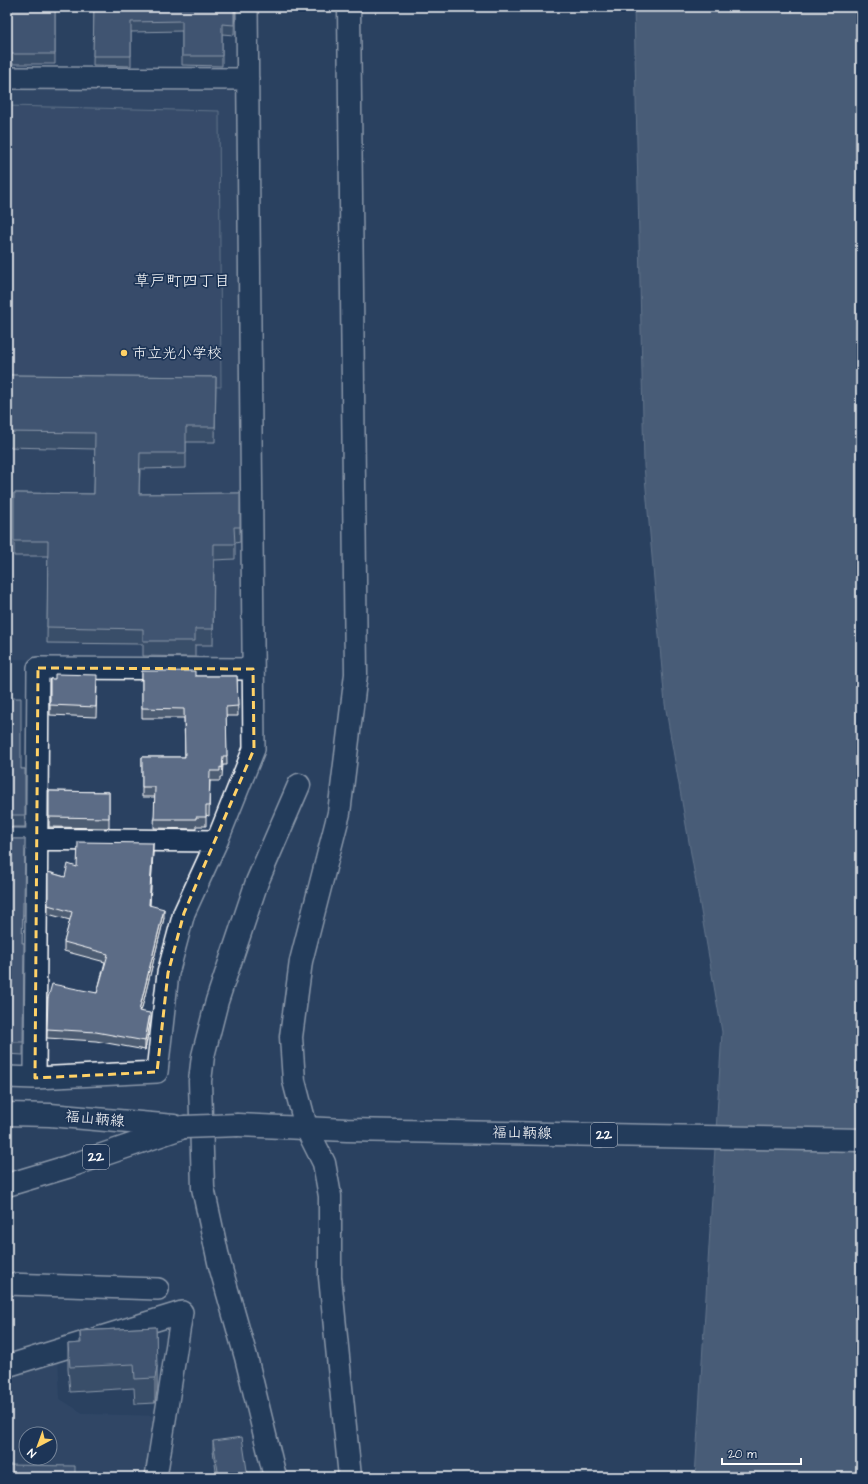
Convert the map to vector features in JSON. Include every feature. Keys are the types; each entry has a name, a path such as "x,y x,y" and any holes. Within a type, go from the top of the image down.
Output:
{"street":[{"path":"7,1077 35,1078 157,1072 168,973 184,913 217,841 254,749 247,7"},
{"path":"349,7 356,674 339,813 301,961 291,1037 294,1081 306,1127 324,1163 330,1196 330,1277 350,1477"},
{"path":"7,78 248,79"},
{"path":"35,1078 38,668 253,669"},
{"path":"276,1477 246,1357 219,1262 203,1188 200,1081 204,1056 217,1001 257,882 299,785"},
{"path":"7,839 217,841"},
{"name":"福山鞆線","path":"7,1114 50,1115 184,1127 238,1125 347,1130 861,1140"},
{"name":"福山鞆線","path":"7,1185 67,1167 184,1127"},
{"path":"7,1284 158,1289"},
{"path":"7,1366 182,1312 156,1477"}],"highlighted area":[{"path":"38,668 253,669 254,749 184,913 168,973 157,1072 35,1078"}],"shaded area":[{"path":"634,7 861,7 861,1477 695,1477 722,1032 665,704 644,466"},
{"name":"市立光小学校","path":"7,85 225,86 239,96 244,663 10,659 7,610"},
{"path":"7,106 219,111 221,387 7,380"},
{"path":"58,1359 60,1399 84,1414 158,1416 146,1477 7,1477 7,1376"}],"building":[{"path":"7,7 55,7 55,54 7,54"},
{"path":"94,7 234,7 234,25 222,24 222,56 182,56 182,21 131,22 131,56 93,56"},
{"path":"7,375 216,377 215,427 186,427 186,453 140,453 139,494 240,493 240,527 234,527 235,544 214,544 213,629 195,629 195,641 143,641 143,629 47,627 48,541 14,541 14,493 94,494 95,433 7,432"},
{"path":"142,671 195,671 195,676 237,676 238,706 226,707 227,756 223,756 222,768 220,767 220,771 210,771 209,806 206,806 206,817 196,817 196,819 154,819 155,787 142,787 142,757 185,757 184,709 142,708"},
{"path":"55,674 97,675 96,707 50,705 50,679 55,679"},
{"path":"7,698 21,698 21,769 25,769 25,815 7,815"},
{"path":"49,791 109,792 109,818 49,817"},
{"path":"7,839 25,839 22,943 24,943 23,1042 7,1042"},
{"path":"78,842 153,843 149,905 164,909 139,1011 150,1013 145,1041 96,1032 47,1029 48,998 52,984 97,993 108,954 64,942 72,912 48,905 48,872 65,877 68,864 77,867"},
{"path":"156,1327 157,1366 155,1378 135,1379 134,1364 70,1367 68,1344 81,1343 80,1331"},
{"path":"242,1437 248,1477 219,1477 213,1441"},
{"path":"7,1465 75,1466 75,1477 7,1477"}],"place":[{"name":"市立光小学校","path":"124,353"}],"district":[{"name":"草戸町四丁目","path":"182,281"}]}
